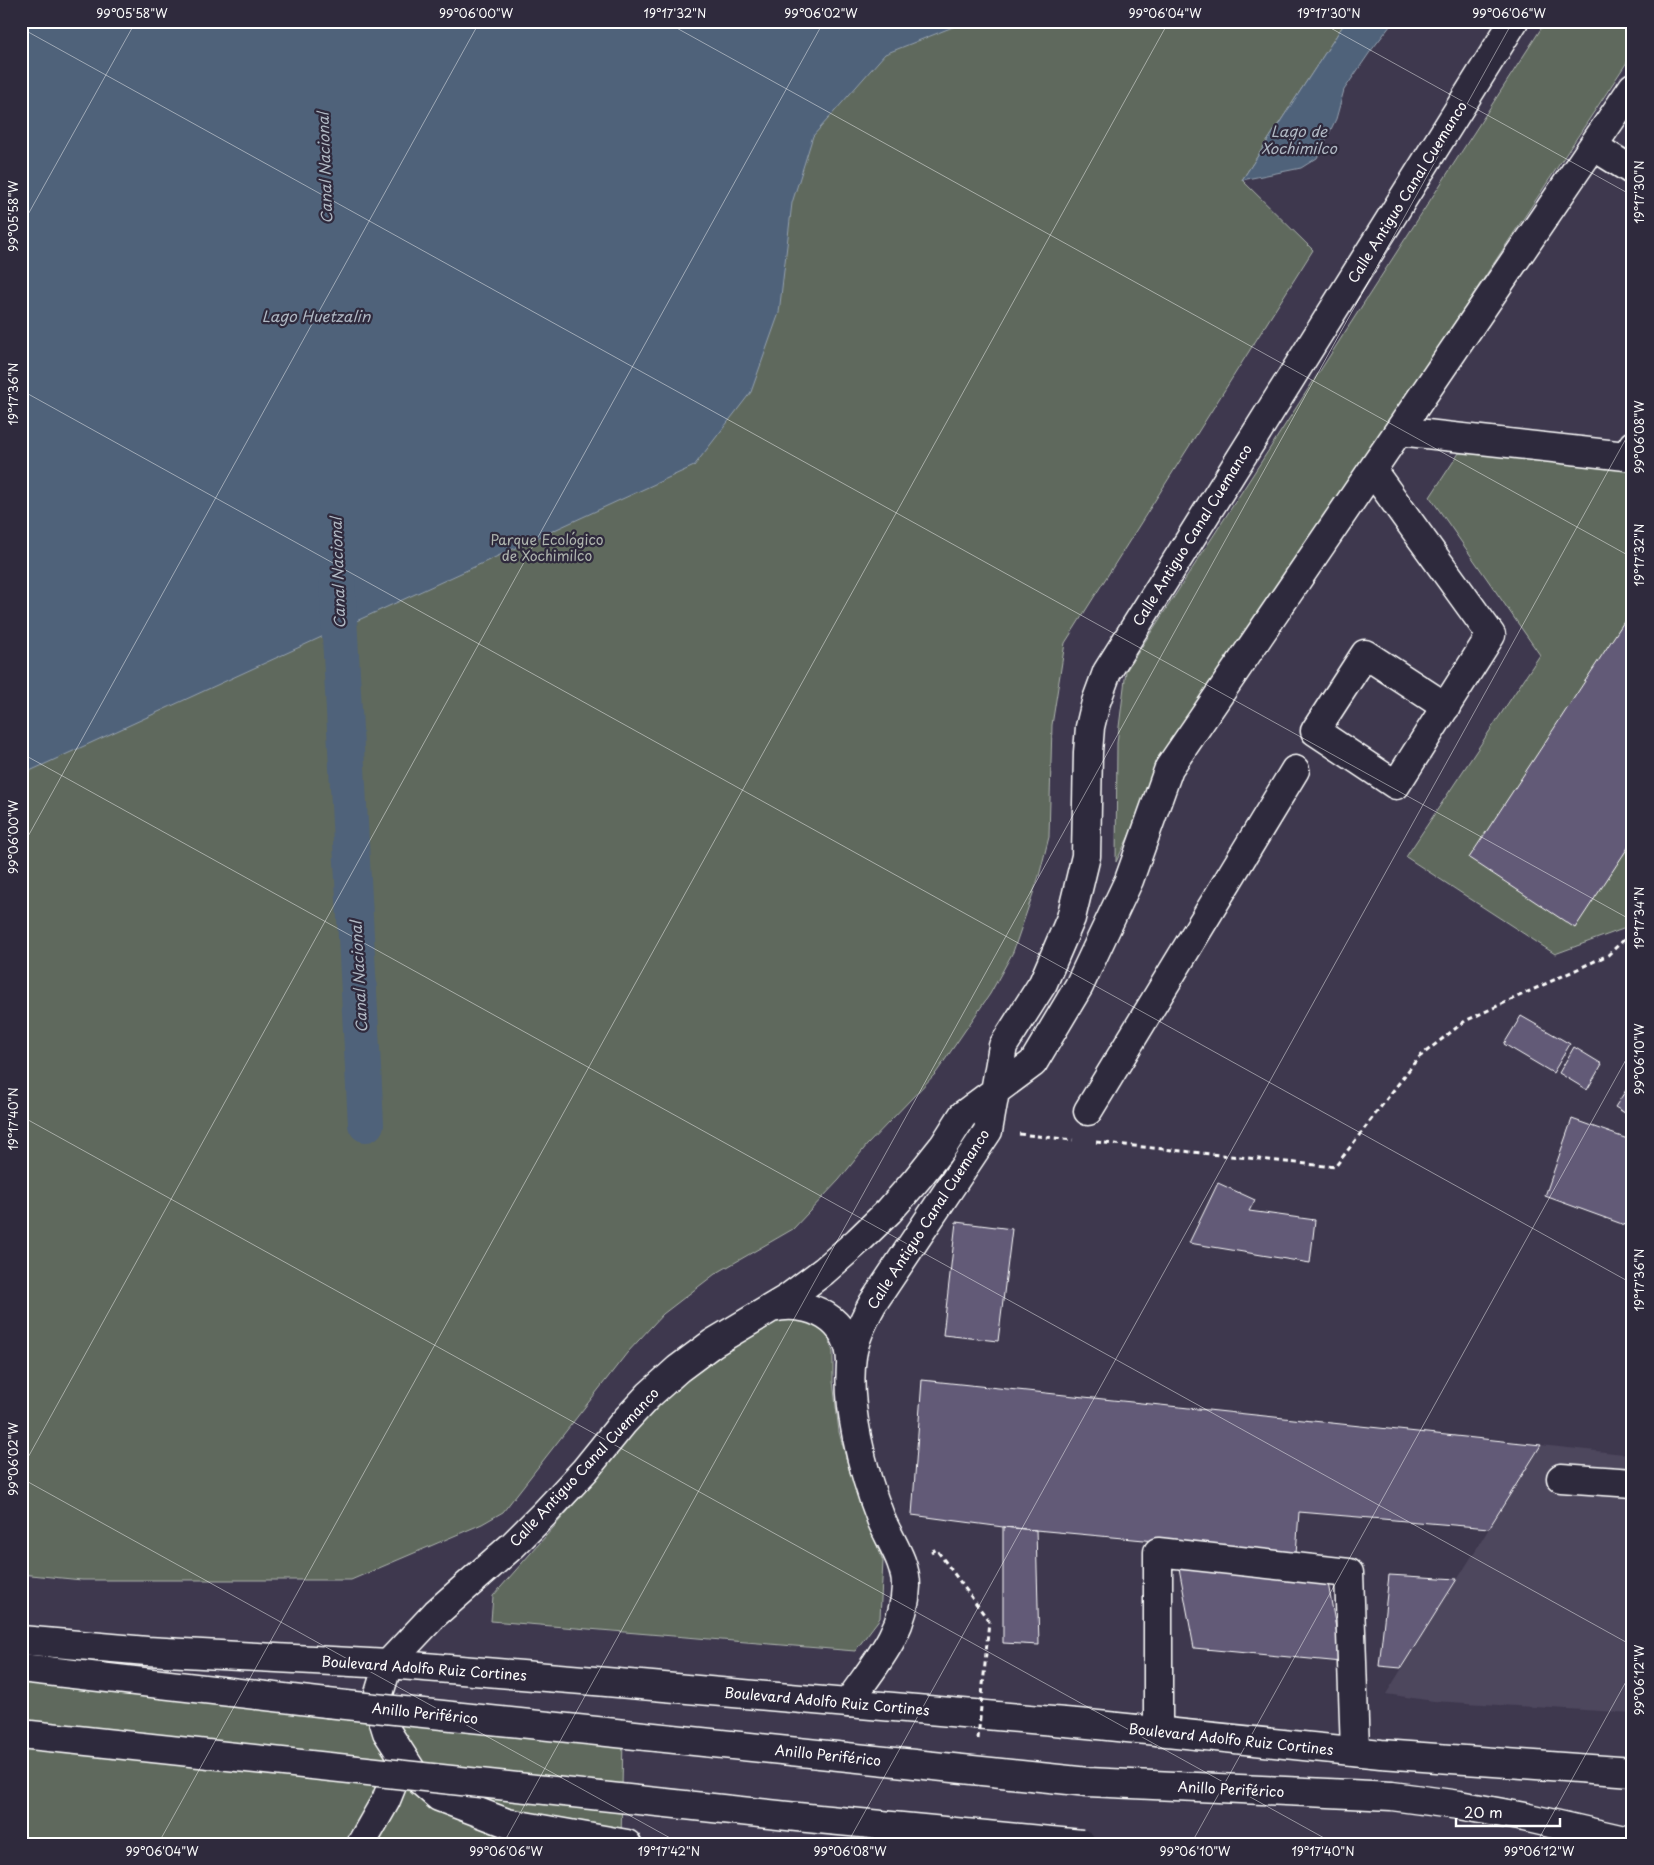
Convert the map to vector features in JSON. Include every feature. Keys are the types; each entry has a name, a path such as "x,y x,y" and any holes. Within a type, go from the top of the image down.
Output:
{"main road":[{"name":"Calle Antiguo Canal Cuemanco","path":"851,1372 857,1336 873,1303 988,1131 993,1093 1003,1046 1043,983 1071,918 1086,856 1090,727 1096,702 1107,672 1514,21"},
{"name":"Calle Antiguo Canal Cuemanco","path":"388,1664 436,1613 505,1553 544,1514 649,1395 678,1369 713,1343 788,1298 824,1271 889,1211 944,1145 963,1115 1033,1063 1079,986 1129,880 1169,768 1633,87"},
{"path":"1593,146 1633,171"},
{"path":"1399,431 1626,456 1633,445"},
{"path":"1372,470 1491,635 1446,707 1396,786 1315,731 1365,654 1446,707"},
{"path":"1088,1111 1295,770"},
{"name":"Calle Antiguo Canal Cuemanco","path":"771,1308 791,1304 807,1307 821,1312 842,1331 848,1344 851,1358 851,1390 859,1446 881,1518 904,1568 906,1587 895,1634 848,1703"},
{"path":"1561,1478 1633,1483"},
{"path":"1158,1731 1158,1552 1349,1573 1355,1751"},
{"name":"Boulevard Adolfo Ruiz Cortines","path":"21,1640 252,1658 388,1664 848,1703 1355,1751 1633,1772"},
{"path":"388,1664 377,1700 387,1732 415,1776 439,1797 507,1823 627,1844"},
{"name":"Anillo Periférico","path":"21,1668 347,1705 1088,1782 1392,1796 1524,1817 1633,1842"},
{"path":"21,1734 758,1813 1082,1844"},
{"path":"361,1844 386,1800 402,1758"}],"path":[{"path":"1087,1141 1335,1167 1418,1058 1465,1021 1608,955 1633,931"},
{"path":"988,1131 1077,1140"},
{"path":"936,1550 989,1620 977,1747"}],"shaded area":[{"path":"1541,1445 1633,1455 1633,1713 1433,1701 1386,1694"}],"green space":[{"name":"Parque Ecológico de Xochimilco","path":"21,21 1346,21 1242,180 1313,250 1065,643 1052,725 1049,837 1039,876 1013,952 990,994 936,1073 867,1145 839,1180 793,1229 715,1274 663,1314 627,1353 503,1512 482,1524 351,1580 82,1580 21,1574"},
{"path":"1546,21 1633,21 1633,53 1171,751 1116,862 1117,743 1126,671"},
{"path":"1459,453 1633,464 1633,928 1623,929 1555,954 1406,857 1540,655 1430,497"},
{"path":"789,1316 809,1322 827,1333 833,1352 833,1381 839,1432 850,1472 883,1561 880,1618 855,1651 491,1621 493,1596 590,1486 656,1403 700,1364 759,1323"},
{"path":"21,1666 623,1736 621,1844 48,1844 21,1841"}],"water":[{"name":"Lago Huetzalin","path":"21,21 968,21 885,54 813,136 792,203 779,313 751,392 694,466 21,775"},
{"name":"Lago de Xochimilco","path":"1346,21 1394,21 1344,90 1336,119 1317,158 1301,168 1242,180"}],"building":[{"path":"1633,608 1633,840 1575,928 1469,858"},
{"path":"1521,1016 1570,1044 1553,1073 1504,1044"},
{"path":"1574,1047 1602,1064 1587,1090 1559,1073"},
{"path":"1633,1082 1633,1118 1615,1107"},
{"path":"1572,1119 1633,1141 1633,1228 1545,1196"},
{"path":"1218,1183 1255,1200 1249,1211 1315,1220 1310,1263 1189,1243"},
{"path":"956,1222 1012,1229 998,1341 943,1335"},
{"path":"922,1380 1541,1445 1489,1528 1299,1512 1296,1554 1003,1527 912,1515"},
{"path":"1003,1527 1036,1530 1039,1645 1003,1643"},
{"path":"1179,1568 1328,1583 1342,1662 1194,1648"},
{"path":"1389,1575 1457,1579 1401,1668 1379,1666"}],"waterway":[{"name":"Canal Nacional","path":"337,579 366,1124"}]}
